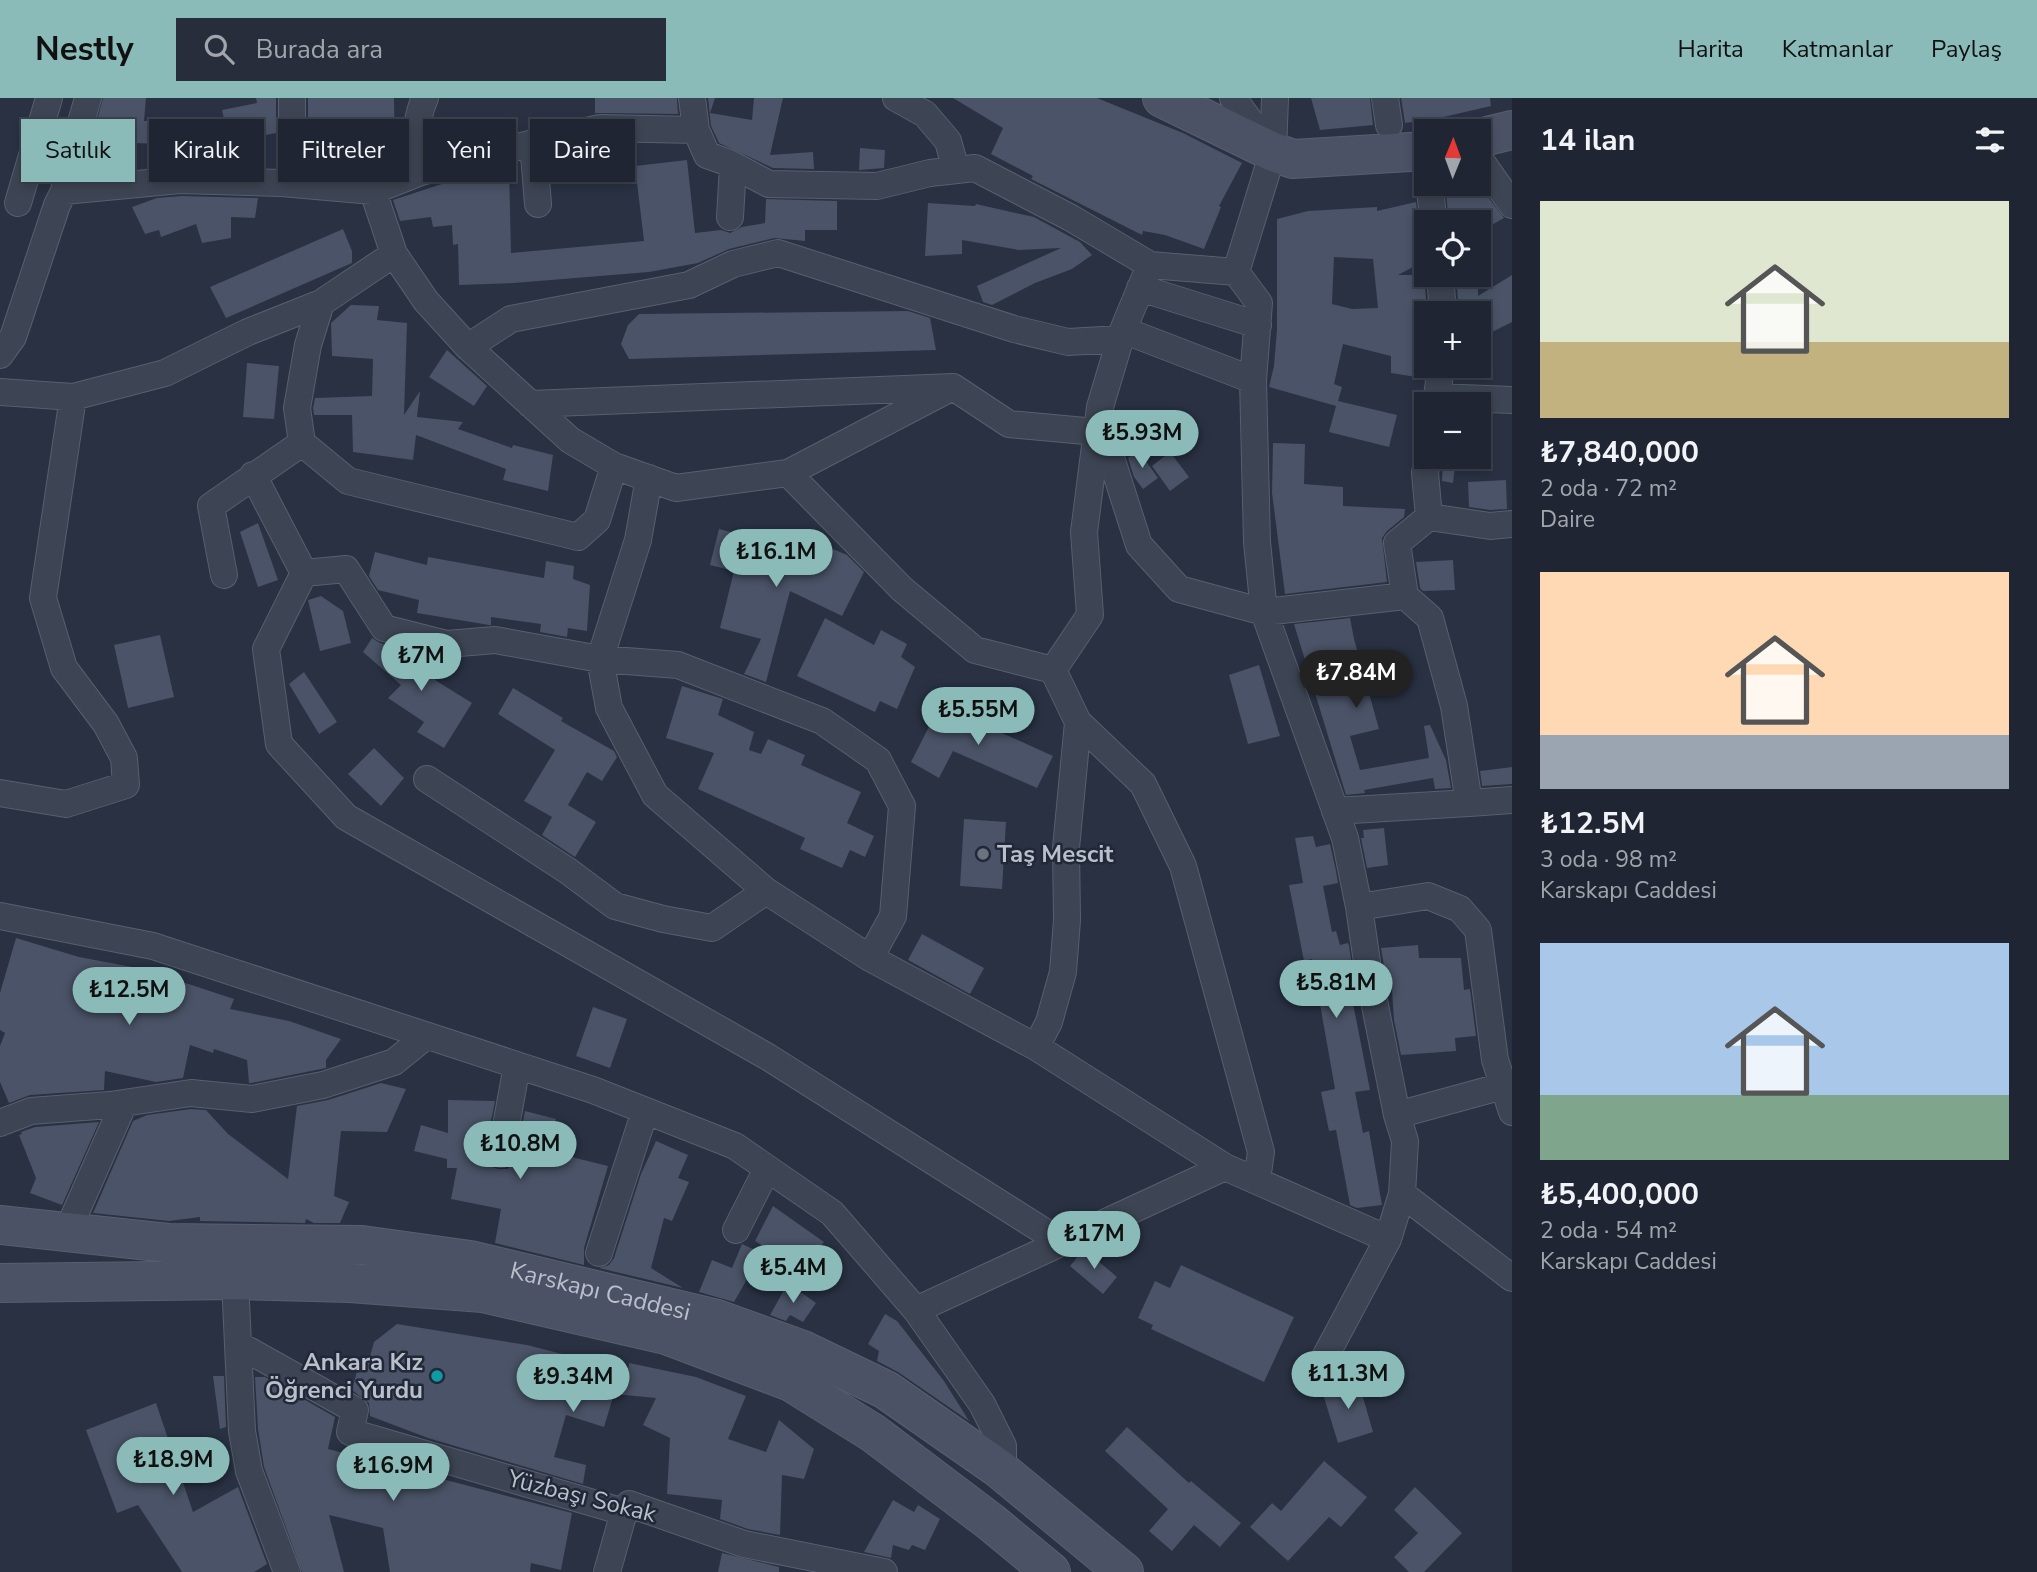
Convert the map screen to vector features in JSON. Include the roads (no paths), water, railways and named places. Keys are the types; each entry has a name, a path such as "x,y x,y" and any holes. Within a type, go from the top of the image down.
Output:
{"main road":[{"path":"1162,98 1293,159 1414,163"},
{"path":"1491,135 1512,130"},
{"name":"Karskapı Caddesi","path":"0,1225 168,1243 362,1245 457,1258 717,1318 803,1350 886,1390 1003,1471 1124,1572"},
{"path":"0,1283 235,1280 350,1283 483,1293 666,1335 791,1382 873,1433 992,1523 1034,1568"}],"street":[{"path":"18,203 50,98"},
{"path":"0,355 13,337 64,191 88,98"},
{"path":"292,98 292,119"},
{"path":"421,172 415,146 425,98"},
{"path":"692,98 696,130 707,155 769,184 877,186 930,173 975,168 1071,218 1145,276 1258,325"},
{"path":"896,98 925,114 948,141 956,170"},
{"path":"1233,98 1273,152"},
{"path":"1237,272 1273,152 1275,98"},
{"path":"1385,98 1390,125"},
{"path":"635,129 696,130"},
{"path":"64,191 180,180 282,183 373,191 421,172 530,144"},
{"path":"730,217 733,166"},
{"path":"1491,175 1512,205"},
{"path":"536,182 538,204"},
{"path":"373,191 394,254 425,301 468,347 570,440 614,466 676,488 788,473 953,387"},
{"path":"468,347 511,319 688,285 733,264 778,253 1014,329 1068,342 1121,334 1253,380"},
{"path":"0,392 73,397 165,373 248,332 321,303 394,254"},
{"path":"1145,276 1237,272"},
{"path":"1237,272 1259,303 1253,380 1257,542 1264,612 1345,838 1369,976 1397,1115 1405,1141 1402,1194 1388,1239 1317,1372"},
{"path":"1053,670 1090,615 1084,532 1100,407 1121,334 1145,276"},
{"path":"321,303 308,345 297,408 302,443 348,481 578,537 597,520 614,466"},
{"path":"530,404 953,387 1009,424 1096,432 1106,443 1139,545 1179,589 1264,612 1405,596"},
{"path":"0,793 66,804 127,785 124,758 106,724 64,668 43,598 73,397"},
{"path":"1491,400 1512,400"},
{"path":"224,575 211,506 302,443"},
{"path":"1426,469 1429,517"},
{"path":"788,473 902,589 975,650 1053,670 1078,722 1143,784 1183,866 1261,1152 1257,1180"},
{"path":"253,475 304,573"},
{"path":"649,478 638,540 600,659 609,708 656,795 766,891 870,958 1036,1047 1226,1167 1388,1239"},
{"path":"1469,803 1454,706 1430,618 1405,596 1397,543 1429,517 1490,526 1512,524"},
{"path":"304,573 346,569 384,628 447,644 495,640 600,659 678,665 822,721 878,760 902,806 893,916 870,958"},
{"path":"304,573 266,649 279,744 346,817 768,1057 1061,1242"},
{"path":"1036,1047 1049,1022 1063,972 1067,920 1066,848 1078,722"},
{"path":"427,779 568,871 615,906 712,928 766,891"},
{"path":"1335,811 1512,800"},
{"path":"1359,907 1428,896 1460,909 1478,930 1495,1060 1512,1112"},
{"path":"0,916 153,946 593,1090 735,1146 832,1213 916,1310 982,1404 1003,1447 1003,1471"},
{"path":"0,1123 31,1111 124,1103 191,1093 252,1099 323,1085 394,1062 426,1036"},
{"path":"501,1154 517,1065"},
{"path":"1397,1115 1503,1086"},
{"path":"67,1232 124,1103"},
{"path":"599,1253 645,1111"},
{"path":"916,1310 1226,1167"},
{"path":"736,1230 768,1169"},
{"path":"1402,1194 1512,1278"},
{"path":"235,1280 242,1431 249,1471 287,1572"},
{"name":"Yüzbaşı Sokak","path":"239,1345 355,1410 350,1432 624,1512 629,1504 744,1544 884,1572"},
{"path":"607,1572 624,1512"}],"place":[{"name":"Taş Mescit","path":"983,854"},
{"name":"Ankara Kız Öğrenci Yurdu","path":"437,1376"}]}
